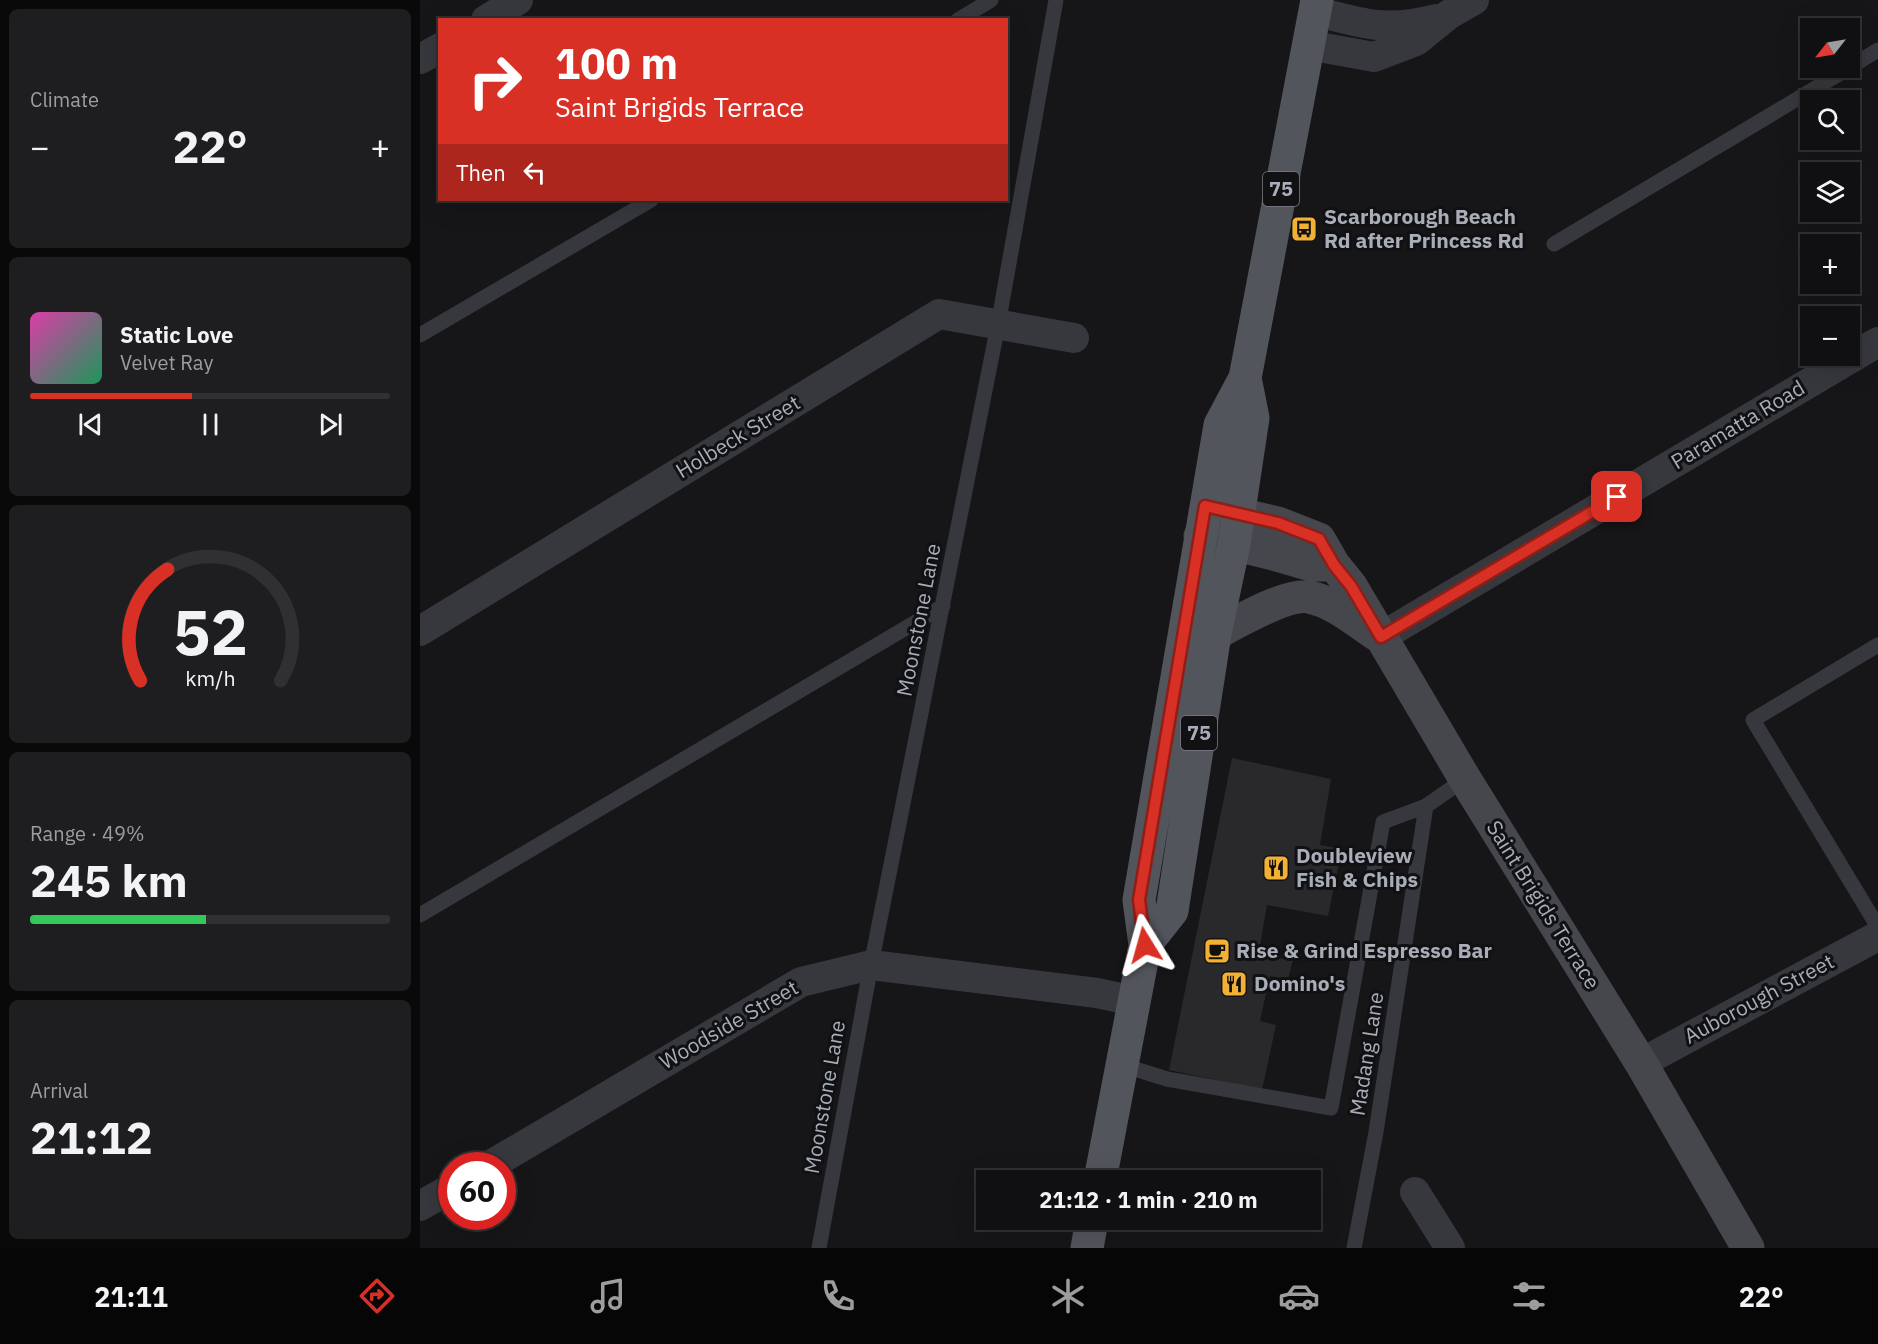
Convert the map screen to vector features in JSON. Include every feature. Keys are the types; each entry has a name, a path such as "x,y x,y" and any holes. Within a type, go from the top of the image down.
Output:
{"main road":[{"name":"75","path":"1102,1170 1145,945 1139,900 1220,425 1245,378 1316,6"},
{"name":"75","path":"1145,945 1172,910 1215,634 1236,528 1253,418 1245,378"},
{"path":"1087,1248 1090,1230"}],"street":[{"path":"489,18 518,0"},
{"path":"1308,45 1374,57 1416,41 1448,15 1474,0"},
{"path":"1316,6 1377,26 1411,25 1448,15"},
{"path":"420,59 438,49"},
{"name":"Holbeck Street","path":"420,631 939,314 1074,338"},
{"name":"Paramatta Road","path":"1381,637 1878,342"},
{"name":"Saint Brigids Terrace","path":"1203,521 1236,528 1278,523 1319,539 1334,565 1351,586 1464,779 1641,1062 1748,1248"},
{"path":"1215,634 1266,608 1307,597 1330,605 1381,637"},
{"name":"Auborough Street","path":"1641,1062 1878,936"},
{"name":"Woodside Street","path":"513,1152 801,982 871,965 1096,993 1134,1001"},
{"path":"1415,1192 1450,1248"},
{"path":"420,1206 438,1196"}],"lane":[{"path":"961,18 991,0"},
{"name":"Moonstone Lane","path":"819,1248 871,965 998,325 1056,0"},
{"path":"1860,61 1878,50"},
{"path":"1554,244 1831,78"},
{"path":"420,335 649,201"},
{"path":"420,915 943,606"},
{"path":"1878,645 1753,720 1878,927"},
{"path":"1122,1065 1167,1078 1330,1108 1383,822 1426,806 1464,779"},
{"name":"Madang Lane","path":"1354,1248 1376,1131 1426,806"}],"building":[{"path":"1232,758 1331,779 1320,845 1342,849 1328,916 1267,905 1259,951 1270,953 1269,957 1293,960 1288,979 1270,976 1260,1021 1276,1025 1262,1090 1169,1070"}],"place":[{"name":"Scarborough Beach Rd after Princess Rd","path":"1304,229"},
{"name":"Doubleview Fish & Chips","path":"1276,868"},
{"name":"Rise & Grind Espresso Bar","path":"1217,951"},
{"name":"Domino's","path":"1234,984"}],"route":[{"path":"1145,945 1139,900 1205,506 1278,523 1319,539 1334,565 1351,586 1381,637 1617,497"}]}
